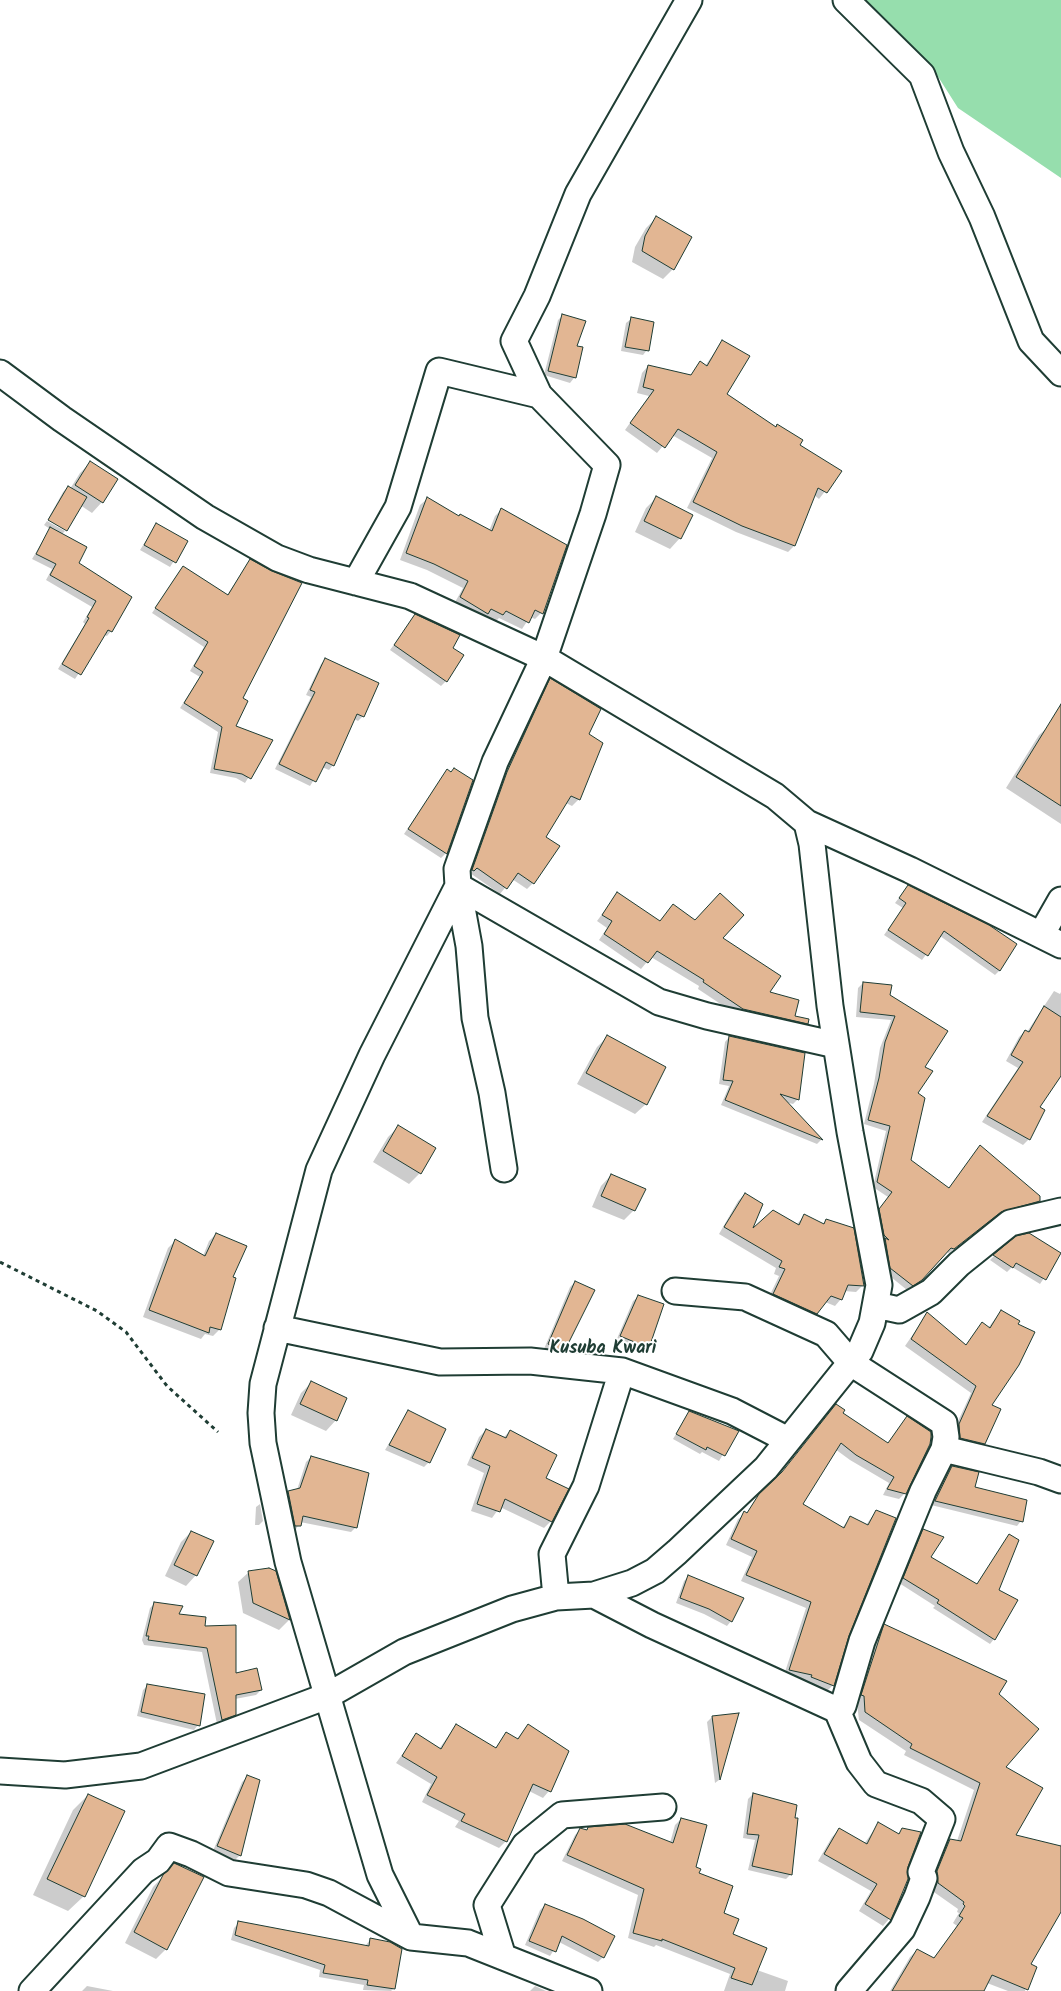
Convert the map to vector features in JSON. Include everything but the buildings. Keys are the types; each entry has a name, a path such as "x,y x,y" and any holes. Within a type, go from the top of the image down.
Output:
{"street":[{"path":"504,1169 492,1094 475,1018 468,946 457,869 495,762 544,658 593,514 607,465 539,395 514,342 536,296 578,194 689,0"},
{"path":"846,0 922,75 951,152 982,217 1031,341 1061,373"},
{"path":"356,582 398,507 439,371 539,395"},
{"path":"0,373 62,419 205,517 277,558 309,570 410,596 544,658 775,796 807,823 910,870 1051,940 1061,900"},
{"path":"0,1771 65,1775 140,1766 327,1696 404,1652 512,1609 556,1596 594,1595 632,1583 655,1571 766,1468 860,1351 876,1305 879,1285 850,1132 836,1045 812,844 807,823"},
{"path":"458,886 659,1002 707,1016 836,1045"},
{"path":"411,1936 380,1875 288,1562 263,1443 261,1413 263,1384 319,1170 372,1054 458,886"},
{"path":"876,1305 898,1310 931,1292 959,1264 1010,1223 1061,1211"},
{"path":"675,1292 745,1296 826,1334 851,1363 944,1422 946,1437 944,1449 923,1491 862,1641 844,1706 837,1710"},
{"path":"277,1328 440,1362 530,1361 622,1372 732,1411 788,1440"},
{"path":"556,1596 552,1554 586,1486 622,1372"},
{"path":"944,1449 1039,1472 1061,1480"},
{"path":"594,1595 652,1625 837,1710 859,1762 876,1784 921,1801 942,1818 921,1872 924,1878 917,1898 902,1929 849,1991"},
{"path":"503,1957 487,1905 525,1846 562,1815 663,1807"},
{"path":"32,1991 143,1871 158,1861 169,1846 191,1854 229,1873 306,1885 329,1893 411,1936 468,1943 590,1991"}],"path":[{"path":"0,1262 97,1311 126,1332 167,1386 218,1432"}],"green space":[{"path":"858,0 1061,0 1061,178 958,108 930,64"}],"district":[{"name":"Kusuba Kwari","path":"603,1350"}]}
